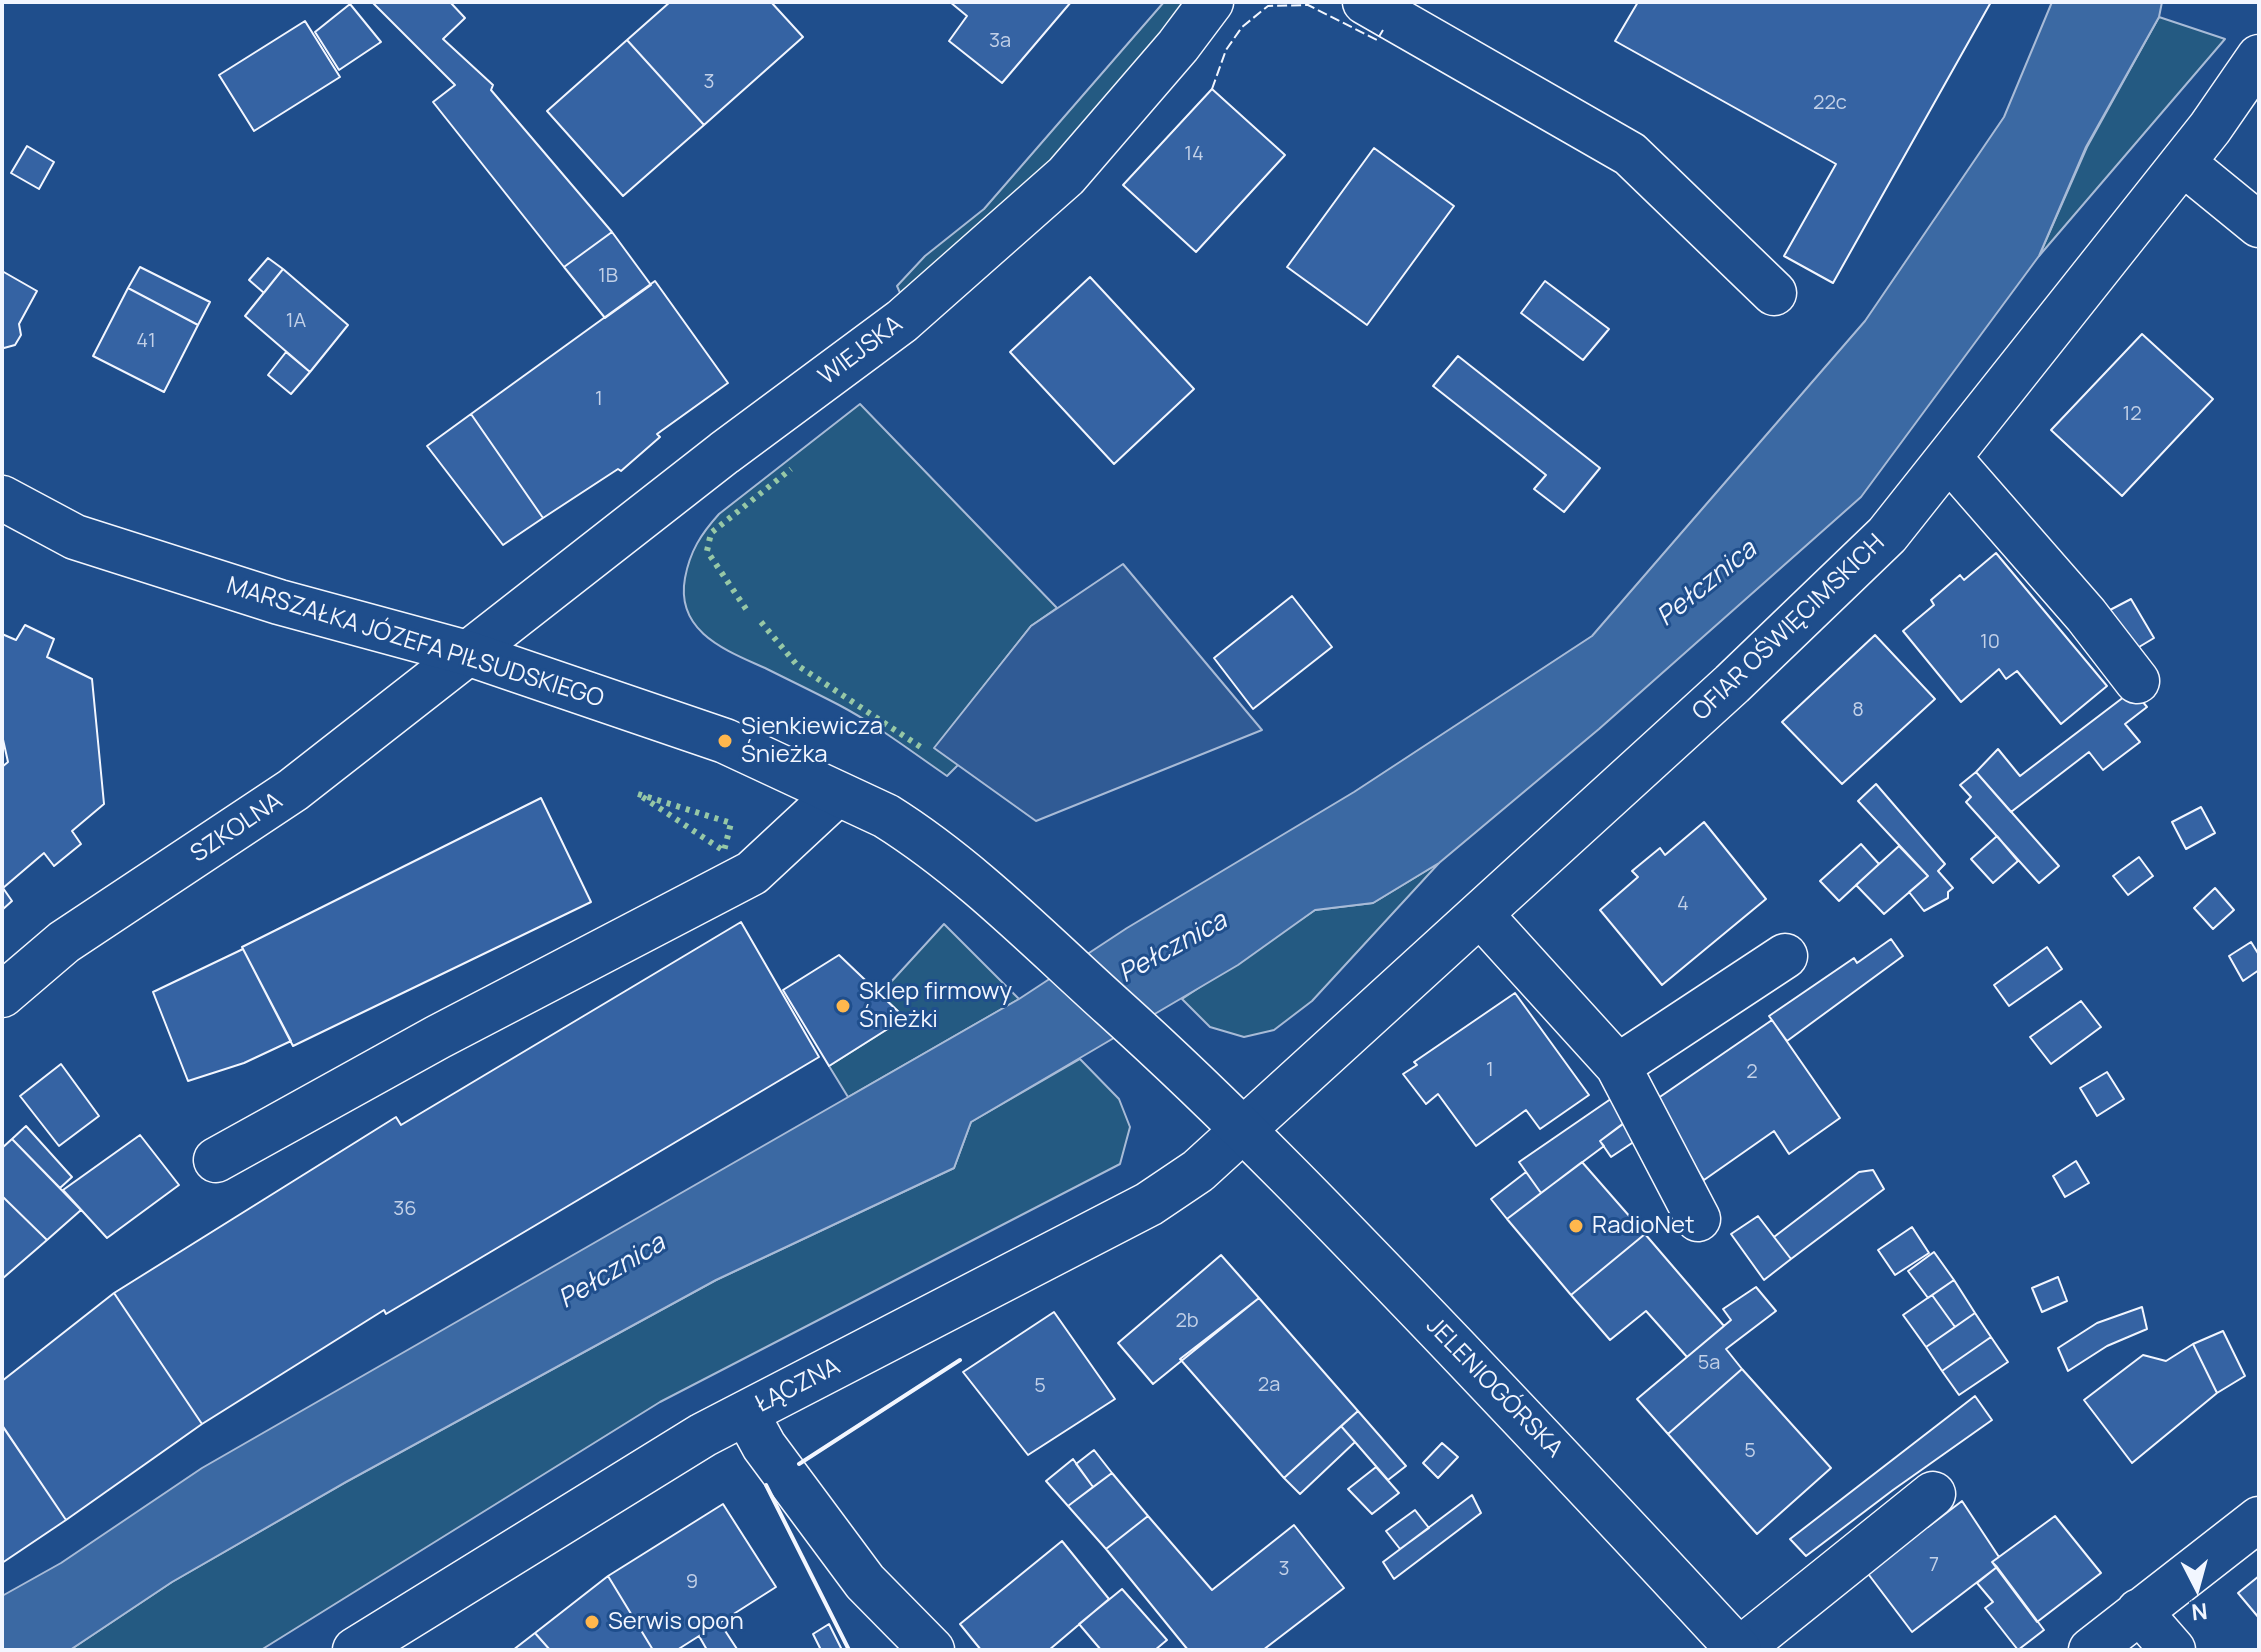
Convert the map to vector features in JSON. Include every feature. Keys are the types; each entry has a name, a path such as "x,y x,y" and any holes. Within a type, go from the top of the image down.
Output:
{"street":[{"name":"WIEJSKA","path":"467,653 716,459 902,321 1066,176 1178,46 1211,2"},
{"path":"1365,2 1630,154 1774,293"},
{"name":"OFIAR OŚWIĘCIMSKICH","path":"1244,1131 1732,684 1887,535 2183,163 2259,57"},
{"path":"2183,163 2259,225"},
{"path":"1949,458 2086,615 2137,681"},
{"name":"MARSZAŁKA JÓZEFA PIŁSUDSKIEGO","path":"2,498 75,537 279,602 467,653 725,741 886,816 906,828 988,894 1170,1059"},
{"name":"SZKOLNA","path":"2,995 64,942 293,790 467,653"},
{"path":"216,1160 438,1037 752,873 837,794"},
{"path":"1480,914 1618,1066 1698,1219"},
{"path":"1618,1066 1785,956"},
{"name":"JELENIOGÓRSKA","path":"1170,1059 1346,1232 1739,1650"},
{"name":"ŁĄCZNA","path":"355,1650 703,1435 1149,1204 1198,1171 1244,1131"},
{"path":"746,1413 764,1446 865,1582 932,1650"},
{"path":"1739,1650 1933,1494"},
{"path":"2091,1650 2259,1519"},
{"path":"2139,1611 2173,1650"}],"shaded area":[{"path":"1164,2 1185,2 1140,64 1050,165 901,295 897,286 925,256 984,209"},
{"path":"2159,17 2225,39 2039,256 2087,147"},
{"path":"860,404 1057,608 1031,626 935,748 959,764 947,776 853,713 721,647 696,626 688,613 684,597 685,578 693,551 719,514"},
{"path":"1123,564 1262,730 1036,821 934,748 1031,626"},
{"path":"1439,863 1312,1001 1274,1030 1244,1037 1210,1027 1182,999 1315,910 1373,903"},
{"path":"944,924 1019,999 848,1097 829,1066 905,1018 880,994"},
{"path":"1080,1059 1119,1099 1130,1127 1120,1164 660,1402 261,1650 70,1650 172,1582 346,1482 716,1280 954,1168 971,1122"}],"water":[{"name":"Pełcznica","path":"2052,2 2162,2 2159,17 2086,147 2039,256 1861,497 1599,729 1439,863 1373,903 1315,910 1238,965 971,1122 954,1168 716,1280 346,1482 172,1582 70,1650 2,1650 2,1596 61,1563 202,1468 1019,999 1127,928 1354,792 1592,636 1865,321 2004,117"}],"building":[{"path":"372,2 450,2 465,18 443,39 493,85 491,90 612,232 564,267 433,102 455,85"},
{"path":"670,2 771,2 803,37 704,125 627,40"},
{"path":"950,2 1071,2 1002,83 949,41 967,16"},
{"path":"1638,2 1991,2 1833,283 1784,256 1836,164 1615,41"},
{"path":"350,4 381,42 339,70 315,32"},
{"path":"305,21 340,77 254,131 219,75"},
{"path":"627,40 704,125 623,196 547,111"},
{"path":"1212,89 1285,155 1196,252 1123,185"},
{"path":"27,146 54,162 39,189 11,173"},
{"path":"1374,148 1454,206 1367,325 1287,267"},
{"path":"612,232 651,285 605,318 564,267"},
{"path":"268,258 283,269 264,293 249,280"},
{"path":"140,267 210,302 198,325 128,288"},
{"path":"283,269 348,325 310,372 245,316"},
{"path":"2,271 37,291 19,324 21,335 15,345 4,348 2,347"},
{"path":"1090,277 1194,389 1114,464 1010,352"},
{"path":"655,281 728,383 657,434 660,437 621,471 618,469 543,518 471,414"},
{"path":"1545,281 1609,329 1583,360 1521,313"},
{"path":"128,288 198,325 164,392 93,356"},
{"path":"2142,334 2213,399 2122,496 2051,430"},
{"path":"286,352 310,372 291,394 268,375"},
{"path":"1458,356 1600,468 1564,512 1534,489 1546,475 1433,386"},
{"path":"471,414 543,518 503,545 427,446"},
{"path":"1996,553 2107,686 2061,724 2017,671 2006,679 1999,669 1961,702 1903,631 1934,605 1931,600 1960,575 1964,580"},
{"path":"1292,596 1332,647 1253,709 1214,658"},
{"path":"2131,599 2154,638 2134,650 2110,610"},
{"path":"25,625 54,639 47,657 92,679 104,804 72,831 81,844 54,866 44,853 3,888 12,901 2,910 2,767 8,762 2,735 2,634 16,640"},
{"path":"1875,635 1935,699 1842,784 1782,722"},
{"path":"2133,690 2147,707 2125,724 2140,742 2103,770 2089,752 2011,812 1976,772 1998,749 2020,776"},
{"path":"1976,772 2059,866 2039,883 1966,802 1971,797 1960,785"},
{"path":"1876,784 1945,864 1938,871 1953,888 1948,892 1948,898 1924,911 1909,892 1928,876 1858,801"},
{"path":"541,798 591,902 293,1046 242,947"},
{"path":"2201,807 2215,833 2186,849 2172,822"},
{"path":"1704,822 1766,899 1662,985 1600,910 1638,877 1632,871 1660,848 1665,855"},
{"path":"1997,836 2018,861 1993,883 1971,859"},
{"path":"1861,844 1879,864 1839,901 1820,881"},
{"path":"1899,846 1928,876 1884,914 1856,885"},
{"path":"2139,857 2153,876 2128,895 2113,876"},
{"path":"2215,888 2234,910 2213,929 2194,908"},
{"path":"741,922 819,1057 386,1314 384,1310 202,1424 114,1293 396,1117 401,1125"},
{"path":"1891,939 1903,956 1787,1041 1769,1016 1854,958 1857,963"},
{"path":"2251,942 2259,955 2259,970 2243,981 2229,956"},
{"path":"2047,947 2062,969 2009,1006 1994,985"},
{"path":"243,949 291,1041 244,1063 188,1081 153,992"},
{"name":"Sklep firmowy Śnieżki","path":"839,955 905,1018 829,1066 783,990"},
{"path":"1515,993 1589,1095 1540,1129 1526,1110 1476,1146 1438,1094 1426,1104 1403,1074 1417,1065 1414,1062"},
{"path":"2081,1001 2101,1027 2051,1064 2030,1037"},
{"path":"1772,1020 1840,1118 1789,1154 1774,1131 1704,1180 1651,1103"},
{"path":"61,1064 99,1116 59,1146 20,1096"},
{"path":"2107,1072 2124,1099 2097,1116 2080,1088"},
{"path":"1618,1094 1634,1116 1600,1141 1604,1146 1541,1193 1519,1162"},
{"path":"1625,1122 1638,1139 1611,1157 1600,1141"},
{"path":"26,1126 72,1177 60,1188 12,1139"},
{"path":"140,1135 179,1185 107,1238 63,1190"},
{"path":"12,1139 81,1210 47,1240 2,1196 2,1148"},
{"path":"2076,1161 2089,1183 2065,1197 2053,1176"},
{"name":"RadioNet","path":"1582,1162 1645,1234 1571,1295 1507,1219"},
{"path":"1873,1170 1884,1189 1791,1259 1774,1237 1859,1172"},
{"path":"1526,1172 1541,1193 1507,1219 1491,1199"},
{"path":"2,1196 47,1240 2,1279"},
{"path":"1758,1216 1791,1259 1764,1280 1731,1234"},
{"path":"1912,1227 1929,1253 1895,1275 1878,1250"},
{"path":"1645,1234 1724,1326 1687,1357 1646,1311 1610,1340 1571,1295"},
{"path":"1934,1252 1954,1280 1928,1298 1908,1271"},
{"path":"1221,1255 1259,1298 1153,1384 1118,1343"},
{"path":"2058,1277 2067,1301 2042,1312 2032,1288"},
{"path":"1954,1280 1975,1313 1955,1327 1932,1295"},
{"path":"1756,1287 1776,1311 1726,1349 1742,1369 1668,1434 1637,1399 1731,1320 1723,1309"},
{"path":"114,1293 202,1424 66,1520 2,1425 2,1381"},
{"path":"1932,1295 1955,1327 1926,1347 1903,1315"},
{"path":"1259,1298 1358,1411 1284,1478 1180,1359"},
{"path":"2142,1307 2147,1329 2107,1346 2068,1371 2058,1348 2097,1323"},
{"path":"1054,1312 1115,1399 1028,1455 963,1372"},
{"path":"1975,1313 1991,1337 1942,1371 1926,1347"},
{"path":"2223,1331 2245,1376 2217,1393 2193,1344"},
{"path":"1991,1337 2008,1362 1959,1395 1942,1371"},
{"path":"2193,1344 2217,1393 2132,1463 2084,1400 2143,1355 2166,1361"},
{"path":"1742,1369 1831,1468 1757,1534 1668,1434"},
{"path":"1975,1396 1992,1420 1806,1556 1790,1539"},
{"path":"1358,1411 1406,1466 1388,1480 1341,1426"},
{"path":"1341,1426 1355,1442 1300,1494 1284,1478"},
{"path":"2,1428 66,1520 2,1563"},
{"path":"1442,1443 1458,1457 1438,1478 1423,1463"},
{"path":"1094,1450 1112,1473 1093,1487 1076,1464"},
{"path":"1073,1459 1093,1487 1068,1506 1046,1481"},
{"path":"1376,1467 1399,1493 1372,1514 1348,1489"},
{"path":"1112,1473 1148,1516 1106,1549 1068,1506"},
{"path":"1472,1495 1481,1513 1394,1579 1383,1562"},
{"path":"1962,1501 1999,1557 1992,1562 1997,1567 1912,1632 1866,1571 1916,1511 1928,1527"},
{"path":"723,1504 776,1587 677,1650 653,1650 608,1576"},
{"path":"1415,1510 1429,1528 1400,1549 1386,1531"},
{"path":"1148,1516 1212,1590 1294,1525 1344,1588 1263,1650 1188,1650 1106,1549"},
{"path":"2055,1516 2101,1573 2037,1622 1992,1562"},
{"path":"1062,1541 1109,1599 1049,1650 981,1650 960,1624"},
{"path":"1997,1567 2044,1630 2018,1650 1985,1608 1993,1602 1977,1583"},
{"name":"Serwis opon","path":"608,1576 653,1650 550,1650 535,1633"},
{"path":"2259,1576 2259,1618 2238,1593"},
{"path":"1122,1589 1167,1640 1155,1650 1101,1650 1079,1624"},
{"path":"720,1623 737,1649 707,1650 699,1636"},
{"path":"829,1624 842,1650 821,1650 813,1634"},
{"path":"535,1633 550,1650 513,1650"}],"hedge":[{"path":"746,609 707,551 711,533 791,469"},
{"path":"761,622 797,665 922,748"},
{"path":"638,794 731,823 724,851 638,794"}],"fence":[{"path":"1212,89 1226,50 1242,27 1268,6 1308,5 1377,40 1383,30"}],"wall":[{"path":"799,1464 960,1360"},
{"path":"766,1485 849,1650"}],"place":[{"name":"Sienkiewicza Śnieżka","path":"725,741"},
{"name":"Sklep firmowy Śnieżki","path":"843,1006"},
{"name":"RadioNet","path":"1576,1226"},
{"name":"Serwis opon","path":"592,1622"}]}
